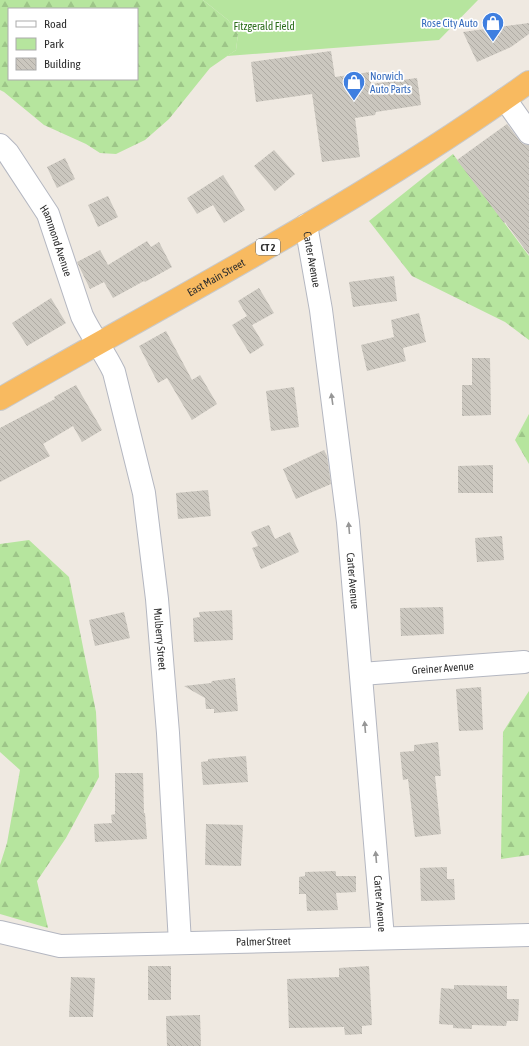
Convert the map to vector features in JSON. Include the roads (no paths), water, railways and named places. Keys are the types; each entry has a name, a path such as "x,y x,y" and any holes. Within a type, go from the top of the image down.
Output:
{"highway":[{"name":"East Main Street","path":"0,399 306,225 416,158 529,82"}],"street":[{"path":"505,99 529,133"},
{"name":"Hammond Avenue","path":"0,145 8,153 48,214 82,316 88,330 97,344"},
{"name":"Carter Avenue","path":"306,225 320,310 348,522 383,938"},
{"name":"Mulberry Street","path":"97,344 114,372 144,493 157,599 180,943"},
{"name":"Greiner Avenue","path":"361,674 524,662"},
{"name":"Palmer Street","path":"0,932 60,946 529,935"}],"place":[{"name":"Rose City Auto","path":"493,42"},
{"name":"Norwich Auto Parts","path":"354,102"}],"park label":[{"name":"Fitzgerald Field","path":"264,26"}]}
